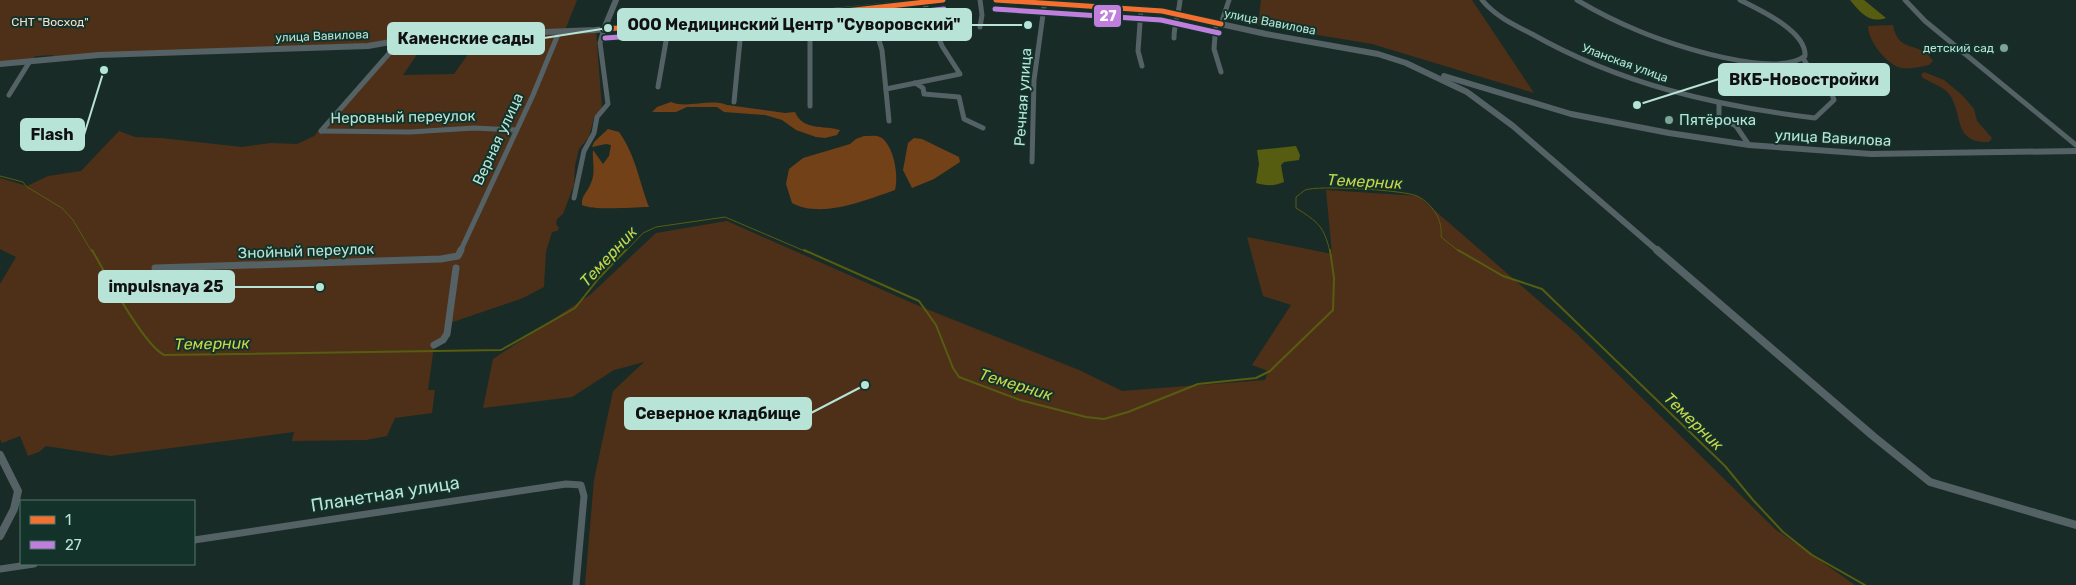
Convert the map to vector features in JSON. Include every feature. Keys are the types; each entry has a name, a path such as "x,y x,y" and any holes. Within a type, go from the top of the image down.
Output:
{"street":[{"path":"574,198 584,152 594,133 597,117 608,104 600,43 616,0"},
{"name":"улица Вавилова","path":"0,64 122,54 361,46 419,37 559,32 810,15 943,0"},
{"path":"980,0 982,15 980,27"},
{"name":"улица Вавилова","path":"996,0 1141,9 1176,14 1378,54 1571,114 1669,133 1749,144 1871,154 2076,151"},
{"path":"1174,38 1176,14 1179,10 1180,0"},
{"path":"1221,72 1214,49 1218,23 1229,0"},
{"name":"Уланская улица","path":"1482,0 1490,9 1545,42 1565,52 1622,74 1719,103 1815,118 1834,100 1829,86 1812,73 1803,58"},
{"path":"1576,0 1609,18 1640,31 1686,46 1736,59 1766,64 1789,63 1803,58 1806,54 1806,48 1800,39 1773,18 1740,0"},
{"path":"1905,0 1925,21 2076,145"},
{"path":"886,89 960,74 942,46 926,1"},
{"name":"Речная улица","path":"1032,162 1031,133 1045,2"},
{"path":"869,9 882,50 889,121"},
{"path":"1141,9 1138,51 1142,66"},
{"path":"810,15 810,106"},
{"path":"734,102 742,20"},
{"path":"658,87 669,24"},
{"name":"Верная улица","path":"458,256 533,95 559,32"},
{"name":"Неровный переулок","path":"400,41 321,131 410,132 474,128 516,130"},
{"path":"9,95 30,61"},
{"name":"улица Вавилова","path":"1418,68 1467,92 1513,126 1873,436 1930,482 2076,525"},
{"path":"915,83 923,88 924,94 959,96 964,118 983,128"},
{"path":"1719,103 1719,118 1736,126 1749,144"},
{"name":"Знойный переулок","path":"155,268 441,259 458,256"},
{"path":"434,345 443,340 447,334 456,268"},
{"path":"0,455 18,491 14,509 0,536"},
{"name":"Планетная улица","path":"195,540 566,484 581,485 584,496 576,585"},
{"path":"0,569 27,565"}],"green space":[{"name":"СНТ \"Восход\"","path":"0,0 577,0 565,30 409,36 375,44 52,57 53,55 36,56 0,64"},
{"path":"1261,0 1472,0 1534,93 1372,44 1258,25"},
{"path":"1893,25 1900,40 1928,55 1933,61 1929,65 1913,68 1898,67 1882,55 1874,44 1868,26"},
{"path":"596,31 602,109 594,117 589,137 579,149 575,165 574,185 563,214 557,219 556,224 559,228 557,231 552,232 546,252 544,287 523,298 447,324 442,341 434,346 428,390 435,390 432,413 395,418 387,436 366,440 292,441 294,432 110,456 46,446 39,452 28,456 20,436 2,443 0,439 0,284 16,257 0,249 0,178 27,186 48,176 81,171 119,131 135,137 242,147 271,143 297,144 314,136 396,42 429,37 403,75 454,74 471,50 492,36"},
{"path":"1924,72 1944,80 1963,96 1974,109 1977,121 1992,138 1989,142 1977,141 1969,138 1964,133 1954,102 1949,94 1923,78 1921,75"},
{"path":"1326,190 1418,196 1576,333 1775,529 1855,585 585,585 594,480 613,391 644,362 614,370 572,397 483,408 493,359 590,295 656,233 727,221 919,306 1079,370 1122,391 1265,380 1268,371 1252,365 1291,305 1263,296 1247,237 1332,254"}],"shaded area":[{"path":"1850,0 1864,0 1886,18 1875,19 1865,16"},
{"path":"671,102 678,104 720,103 785,113 795,112 808,125 840,130 837,135 825,138 816,137 796,130 782,120 765,115 724,112 717,107 687,107 676,112 652,112 657,107"},
{"path":"608,129 619,132 625,141 649,207 605,208 582,205 594,171 593,150 603,164 609,156 611,145 606,144 592,147 594,142"},
{"path":"864,136 880,137 889,146 896,169 895,190 857,203 830,209 816,209 792,203 786,184 789,169 803,158 850,144"},
{"path":"914,138 922,139 959,157 960,162 934,179 912,188 903,170 908,143"},
{"path":"1296,146 1300,155 1299,160 1284,162 1281,165 1284,182 1270,185 1256,183 1259,164 1257,150"}],"waterway":[{"name":"Темерник","path":"0,176 23,182 27,187 62,208 73,220 92,252"},
{"name":"Темерник","path":"1330,252 1325,236 1319,226 1310,217 1296,208 1296,197 1305,190 1327,188 1361,189 1417,196 1428,203 1436,213 1439,219 1441,237 1460,252"},
{"name":"Темерник","path":"625,252 643,233 656,227 725,217 807,252"},
{"name":"Темерник","path":"92,250 136,323 155,348 164,355 501,350 575,308 599,278 626,250"},
{"name":"Темерник","path":"804,250 919,301 936,325 953,368 959,377 1020,400 1086,417 1104,419 1128,412 1198,384 1256,378 1270,371 1333,310 1334,278 1330,250"},
{"name":"Темерник","path":"1458,250 1503,276 1542,289 1725,466 1783,532 1812,555 1865,585"}],"transit line":[{"name":"1","path":"604,29 810,15 943,0"},
{"name":"1","path":"996,0 1162,11 1221,24"},
{"name":"27","path":"605,38 811,24 944,9"},
{"name":"27","path":"995,9 1161,20 1219,33"}],"place":[{"name":"ООО Медицинский Центр \"Суворовский\"","path":"1028,25"},
{"name":"Каменские сады","path":"608,28"},
{"name":"детский сад","path":"2004,48"},
{"name":"Flash","path":"104,70"},
{"name":"ВКБ-Новостройки","path":"1637,105"},
{"name":"Пятёрочка","path":"1669,120"},
{"name":"impulsnaya 25","path":"320,287"},
{"name":"Северное кладбище","path":"865,385"}]}
